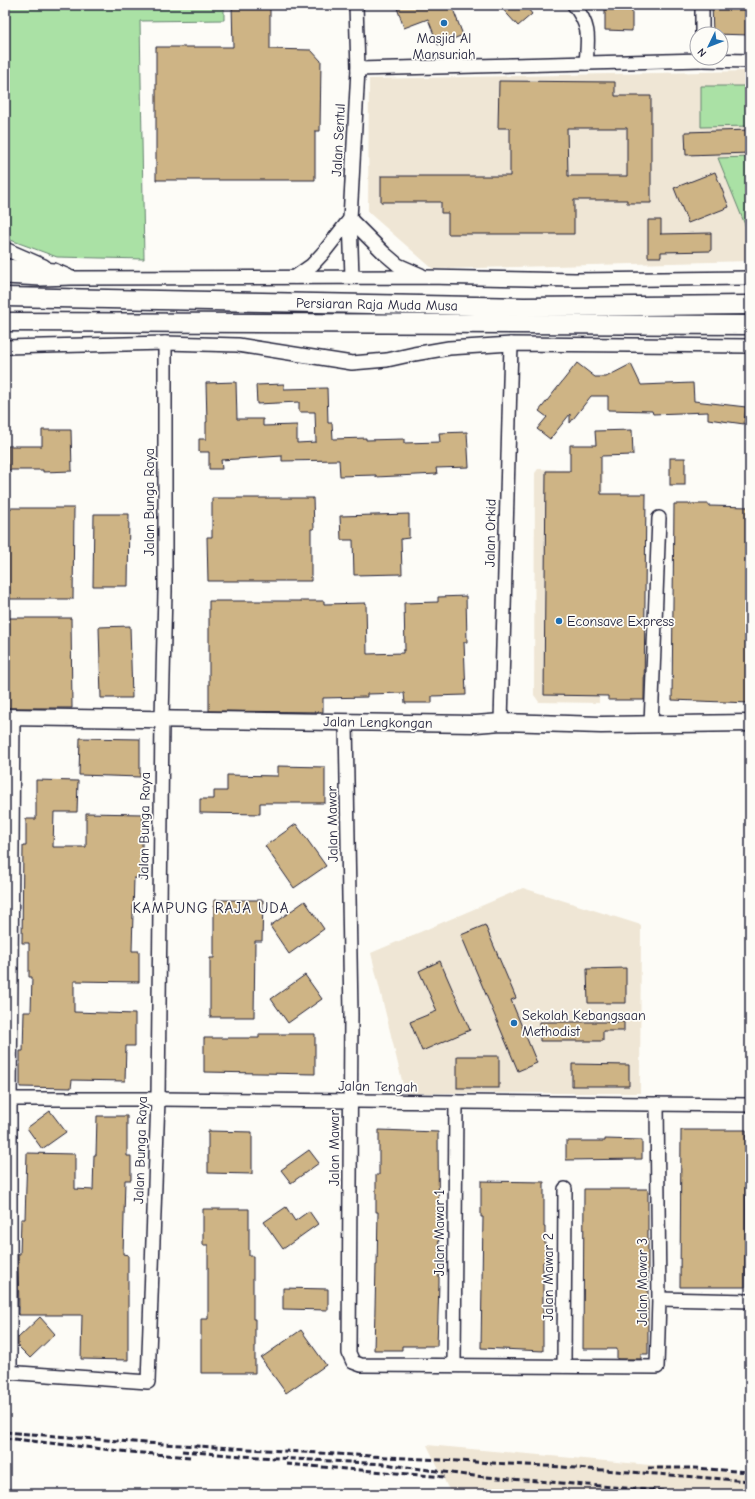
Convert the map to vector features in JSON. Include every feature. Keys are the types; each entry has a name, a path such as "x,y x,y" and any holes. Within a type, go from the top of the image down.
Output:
{"main road":[{"name":"Persiaran Raja Muda Musa","path":"5,297 524,307 750,305"},
{"name":"Persiaran Raja Muda Musa","path":"5,322 750,325"}],"street":[{"name":"Jalan Sentul","path":"352,277 350,219 358,69 356,5"},
{"path":"574,5 583,16 588,33 586,63"},
{"path":"702,5 702,26"},
{"path":"358,69 689,59"},
{"path":"729,60 750,61"},
{"path":"295,278 312,265 350,219 384,254 398,265 426,277"},
{"path":"5,250 71,278"},
{"path":"5,266 54,270"},
{"path":"5,277 41,279 426,277 575,280 750,278"},
{"path":"5,347 164,343 238,345 352,363 387,360 449,348 511,344 750,346"},
{"name":"Jalan Bunga Raya","path":"7,1372 148,1382 158,1099 162,719 165,591 164,343"},
{"name":"Jalan Orkid","path":"501,722 511,344"},
{"path":"650,725 659,518"},
{"path":"7,1372 9,717"},
{"name":"Jalan Lengkongan","path":"9,717 476,724 501,722 650,725 750,723"},
{"name":"Jalan Mawar","path":"346,722 351,1014 348,1353 353,1362 361,1365 564,1366"},
{"name":"Jalan Tengah","path":"7,1099 158,1099 750,1106"},
{"name":"Jalan Mawar 1","path":"454,1365 456,1102"},
{"name":"Jalan Mawar 3","path":"564,1366 657,1367 659,1299 657,1104"},
{"name":"Jalan Mawar 2","path":"564,1366 565,1189"},
{"path":"659,1299 750,1301"}],"shaded area":[{"path":"750,71 750,261 433,269 368,212 369,79"},
{"path":"538,469 603,471 599,703 539,702 534,695 535,473"},
{"name":"Sekolah Kebangsaan Methodist","path":"523,888 641,925 640,1093 405,1093 371,953"},
{"path":"427,1445 750,1474 750,1494 451,1494"}],"green space":[{"path":"5,5 224,5 224,20 140,21 144,259 57,257 5,238"},
{"path":"701,86 750,86 750,126 701,127"},
{"path":"750,157 750,237 718,158"}],"building":[{"path":"232,5 270,5 270,49 311,50 321,61 320,131 315,131 315,180 156,180 156,47 233,47"},
{"name":"Masjid Al Mansuriah","path":"396,5 450,5 463,35 438,45 428,19 404,28"},
{"path":"499,5 525,5 532,14 518,26"},
{"path":"605,5 632,5 632,31 605,30"},
{"path":"712,5 750,5 750,35 729,34 729,26 713,26"},
{"path":"499,81 615,82 615,96 651,96 651,203 627,203 627,200 574,200 574,234 448,234 448,213 441,213 441,202 381,202 381,176 510,176 510,128 498,128","holes":["567,128 627,128 627,176 568,176"]},
{"path":"750,130 750,153 686,155 685,132"},
{"path":"715,172 729,207 688,223 674,188"},
{"path":"648,220 661,220 661,234 711,233 711,251 661,252 661,257 648,257"},
{"path":"577,363 595,377 606,377 631,364 641,385 693,383 694,401 746,407 744,424 708,419 708,412 653,414 652,411 608,410 608,396 591,396 570,423 570,414 550,439 537,429 547,417 539,411"},
{"path":"236,382 237,419 263,419 263,426 297,425 297,443 316,442 315,412 299,412 299,402 257,404 256,385 284,384 284,389 327,388 328,423 332,423 333,439 404,439 404,443 440,442 439,433 467,432 469,467 436,468 437,474 376,477 376,475 340,476 339,460 282,461 282,456 221,460 222,469 209,469 209,452 199,452 199,439 206,439 206,383"},
{"path":"42,430 71,430 72,471 43,472 43,470 8,470 8,446 42,446"},
{"path":"632,430 633,455 601,456 601,494 646,494 644,700 608,700 608,696 544,695 546,471 570,471 570,445 596,445 595,431"},
{"path":"670,458 685,458 685,485 670,485"},
{"path":"212,498 313,498 314,529 311,529 311,581 208,581 207,537 212,537"},
{"path":"674,504 709,504 709,506 750,507 750,703 672,700"},
{"path":"5,508 74,508 73,599 5,599"},
{"path":"94,514 129,514 128,586 93,586"},
{"path":"409,514 409,538 401,539 402,574 354,575 353,540 341,540 340,516"},
{"path":"466,596 467,642 464,642 466,695 432,696 432,703 405,703 404,693 367,694 367,697 323,698 323,712 209,711 209,601 324,601 324,604 366,603 367,654 403,653 403,650 405,650 404,603 438,602 438,597"},
{"path":"5,618 71,618 72,708 5,708"},
{"path":"130,626 132,698 101,698 99,627"},
{"path":"80,738 140,739 140,777 79,775"},
{"path":"278,766 325,767 325,803 260,803 260,814 200,813 200,799 214,799 214,791 227,791 227,775 278,776"},
{"path":"36,780 78,781 77,812 54,812 53,847 86,847 86,813 143,814 141,879 134,878 132,951 139,951 139,982 74,981 74,1012 135,1014 135,1046 126,1046 125,1081 72,1080 71,1088 20,1087 20,1051 23,1051 24,1012 31,1012 32,977 29,977 29,943 22,943 23,846 26,846 26,819 36,819"},
{"path":"296,824 326,866 294,888 265,846"},
{"path":"214,900 263,900 262,941 255,941 254,1017 210,1017 210,958 214,958"},
{"path":"305,901 324,929 289,954 270,926"},
{"path":"485,925 516,998 511,1000 537,1063 518,1071 461,935"},
{"path":"440,961 470,1030 422,1051 410,1022 437,1011 419,971"},
{"path":"626,968 626,1003 588,1003 587,969"},
{"path":"305,975 322,999 288,1023 271,999"},
{"path":"540,1022 624,1022 624,1031 603,1031 603,1041 540,1041"},
{"path":"259,1034 315,1034 315,1074 204,1072 204,1038 259,1038"},
{"path":"457,1056 499,1056 499,1088 457,1088"},
{"path":"572,1064 629,1065 629,1086 572,1086"},
{"path":"50,1111 66,1132 42,1149 27,1128"},
{"path":"97,1116 127,1116 127,1156 131,1156 131,1180 125,1180 123,1254 128,1255 128,1360 81,1359 82,1315 19,1315 18,1254 20,1254 21,1219 25,1219 27,1153 75,1154 75,1189 93,1190"},
{"path":"379,1130 438,1132 439,1283 437,1346 402,1346 402,1350 374,1350 378,1212 376,1212 376,1175 379,1175"},
{"path":"681,1130 746,1130 745,1287 680,1287"},
{"path":"208,1131 252,1132 252,1174 208,1173"},
{"path":"605,1139 642,1140 642,1159 566,1160 566,1141 605,1141"},
{"path":"309,1150 319,1163 291,1183 281,1170"},
{"path":"481,1181 544,1182 545,1262 543,1262 543,1351 481,1348 483,1217 481,1217"},
{"path":"584,1189 648,1189 648,1354 641,1354 641,1359 617,1359 617,1349 583,1349"},
{"path":"286,1207 295,1221 309,1211 318,1224 283,1249 264,1222"},
{"path":"203,1209 249,1209 249,1256 253,1256 255,1373 201,1373 201,1319 208,1319 208,1245 203,1245"},
{"path":"283,1288 328,1289 328,1310 283,1309"},
{"path":"40,1317 55,1334 30,1358 18,1346 18,1338"},
{"path":"301,1330 326,1365 286,1393 261,1358"}],"railway":[{"path":"5,1432 145,1443 562,1467 750,1481"},
{"path":"5,1438 190,1457"},
{"path":"182,1451 384,1464 474,1476 700,1494"},
{"path":"286,1464 445,1477"},
{"path":"648,1468 694,1468 750,1472"},
{"path":"595,1491 624,1494"}],"place":[{"name":"Masjid Al Mansuriah","path":"444,23"},
{"name":"Econsave Express","path":"559,621"},
{"name":"Sekolah Kebangsaan Methodist","path":"514,1023"}],"district":[{"name":"KAMPUNG RAJA UDA","path":"211,908"}]}
